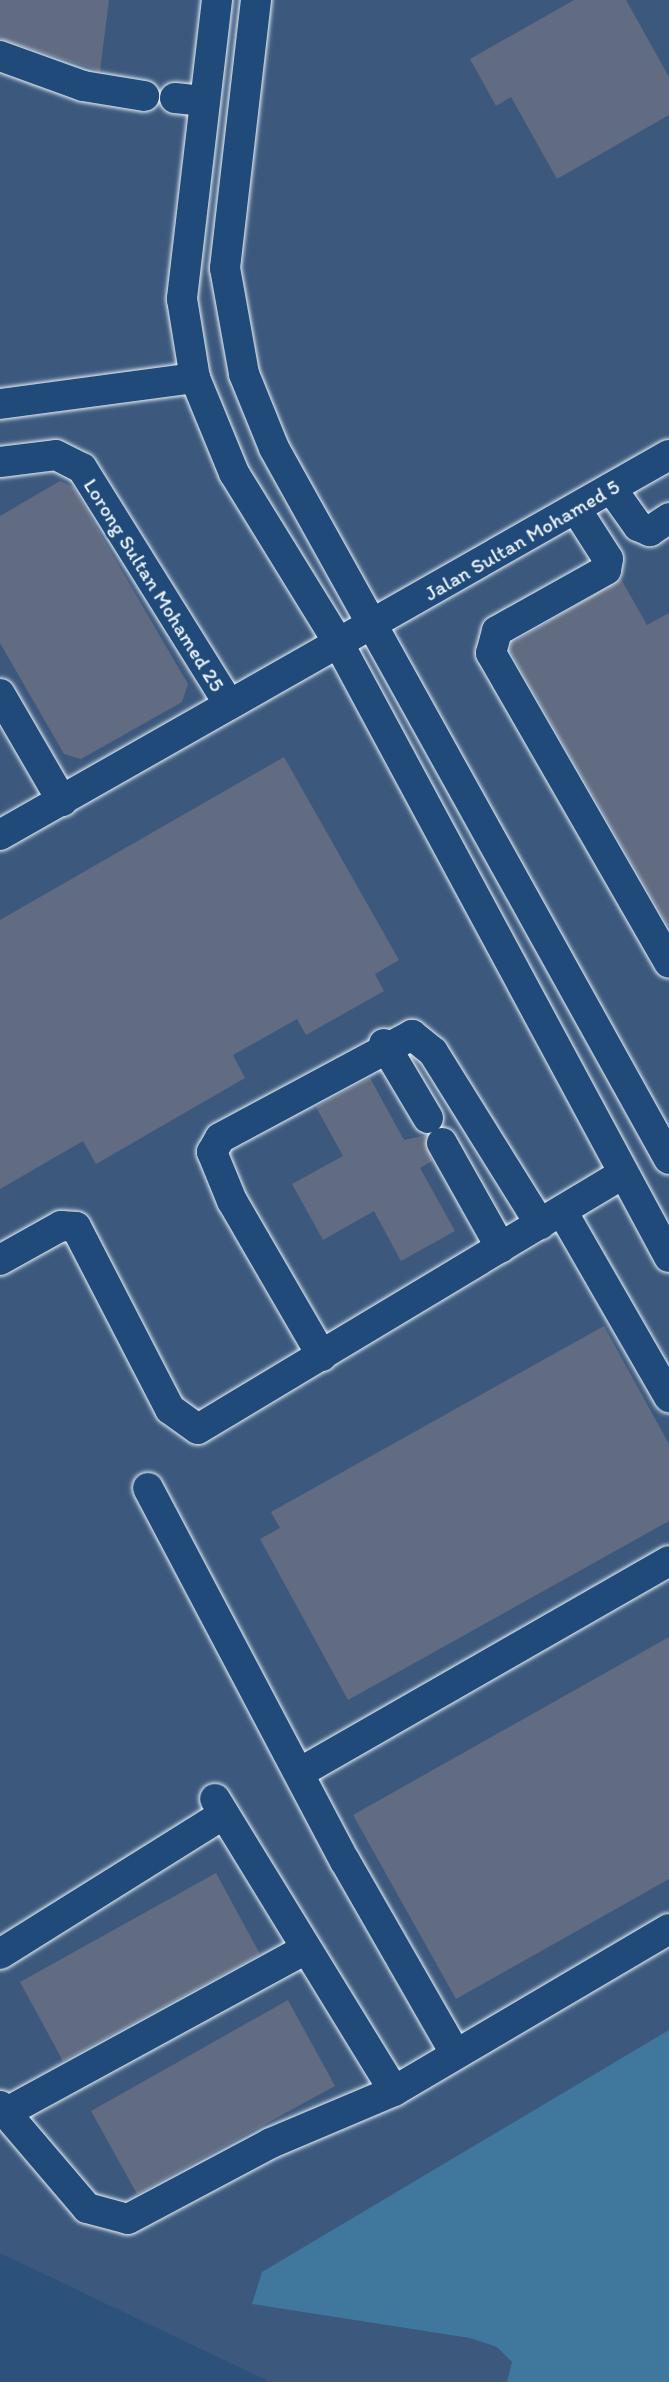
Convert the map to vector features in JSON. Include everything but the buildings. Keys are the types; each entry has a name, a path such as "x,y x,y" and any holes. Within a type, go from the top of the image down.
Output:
{"street":[{"path":"217,0 182,299 195,378 234,473 339,644 669,1257"},
{"path":"256,0 225,268 244,374 274,447 376,624 669,1159"},
{"path":"0,56 83,86 144,96"},
{"path":"174,98 205,101"},
{"path":"0,404 195,378"},
{"name":"Lorong Sultan Mohamed 25","path":"0,462 56,454 82,468 228,704"},
{"name":"Jalan Sultan Mohamed 5","path":"3,825 62,802 228,704 376,624 669,455"},
{"path":"611,488 638,526 650,531 669,518"},
{"path":"576,509 608,559 606,570 497,632 491,653 669,962"},
{"path":"0,694 62,802"},
{"path":"322,1356 249,1236 212,1148 384,1044 412,1035 428,1045 516,1186 551,1217 669,1397"},
{"path":"384,1044 500,1248"},
{"path":"0,1260 61,1226 76,1227 170,1409 198,1429 623,1174"},
{"path":"479,1208 516,1186"},
{"path":"148,1488 299,1773 455,2053"},
{"path":"299,1773 669,1561"},
{"path":"0,1954 220,1807 304,1950 394,2091"},
{"path":"304,1950 3,2110 87,2208 128,2219 271,2143 394,2091 669,1929"}],"shaded area":[{"path":"0,0 669,0 669,2382 270,2382 0,2253"},
{"path":"669,2030 669,2382 507,2382 512,2362 497,2347 470,2338 252,2304 262,2272"}]}
